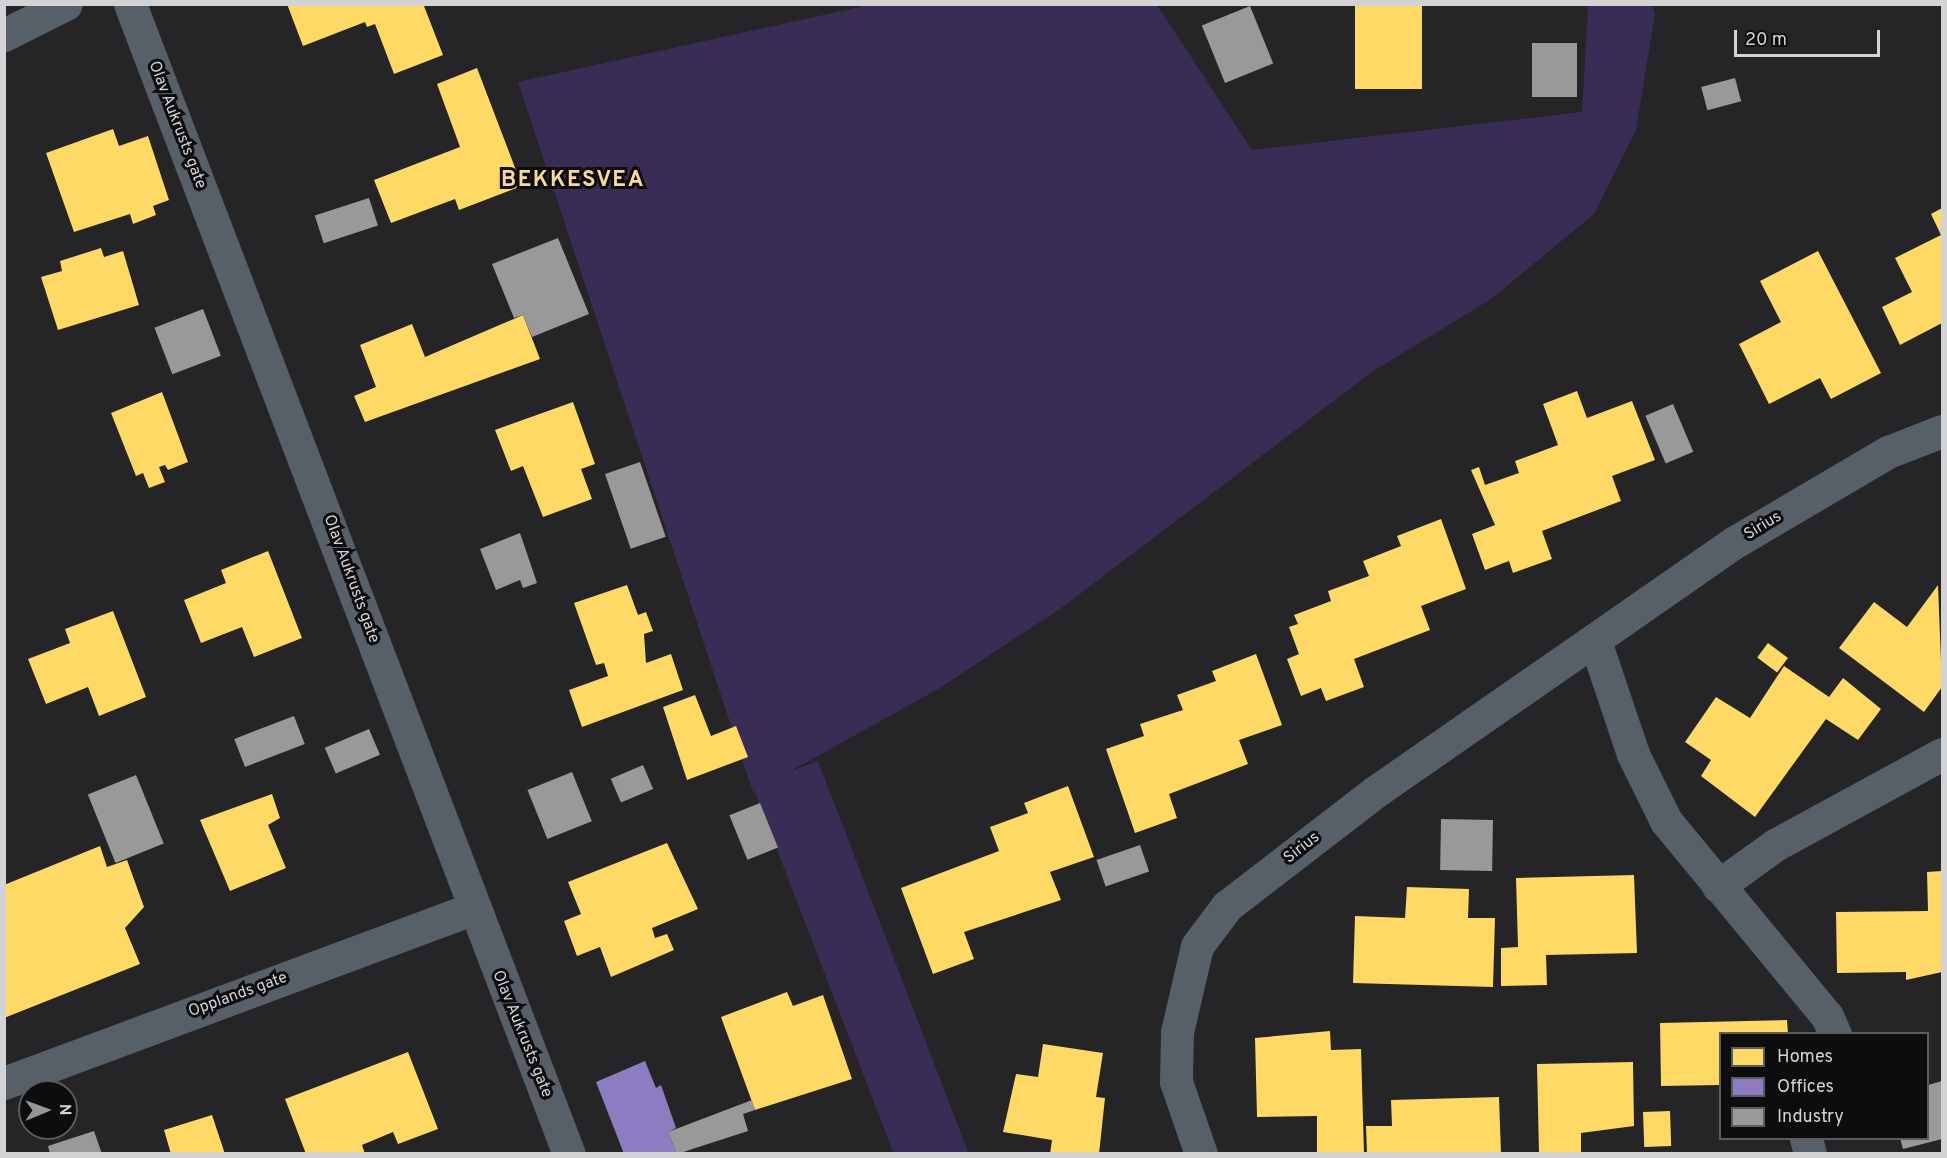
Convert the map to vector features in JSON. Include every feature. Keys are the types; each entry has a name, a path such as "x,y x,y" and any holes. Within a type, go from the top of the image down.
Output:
{"street":[{"path":"4,35 66,4"},
{"name":"Olav Aukrusts gate","path":"130,4 291,416 472,909 569,1154"},
{"name":"Sirius","path":"1201,1154 1176,1082 1177,1032 1197,946 1227,906 1375,792 1735,542 1888,452 1942,431"},
{"path":"1595,641 1633,754 1666,820 1827,1016 1834,1032"},
{"path":"1718,886 1775,845 1942,754"},
{"name":"Opplands gate","path":"4,1083 472,909"}],"shaded area":[{"path":"869,5 1157,5 1252,150 1582,112 1588,5 1652,5 1655,14 1636,130 1594,214 1491,299 1372,372 1060,609 938,689 753,792 518,82"},
{"path":"818,761 969,1154 894,1154 753,786"}],"building: Homes":[{"path":"287,4 428,4 424,6 443,55 394,74 375,24 367,27 365,22 303,46"},
{"path":"1355,4 1422,4 1422,89 1355,89"},
{"path":"477,68 522,186 459,210 455,199 391,223 374,180 460,147 437,84"},
{"path":"113,129 119,146 148,136 169,200 153,206 156,215 133,224 130,214 74,232 46,153"},
{"path":"1942,208 1942,323 1900,345 1882,307 1912,292 1895,258 1941,235 1931,214"},
{"path":"101,248 104,257 123,251 139,305 58,330 41,277 62,271 60,261"},
{"path":"1818,251 1881,373 1831,399 1820,378 1769,404 1739,344 1781,322 1760,281"},
{"path":"523,315 540,359 365,422 354,396 376,387 360,345 412,324 425,357"},
{"path":"1577,391 1587,418 1632,401 1655,460 1612,476 1621,501 1542,531 1552,559 1513,573 1509,561 1485,570 1472,534 1495,525 1471,470 1479,467 1485,485 1519,473 1515,461 1558,445 1543,404"},
{"path":"162,392 188,462 168,470 165,465 159,467 165,482 149,488 143,473 136,476 111,413"},
{"path":"573,402 595,464 581,469 592,499 543,517 523,466 511,471 495,430"},
{"path":"1441,519 1466,589 1421,606 1430,630 1354,659 1364,687 1326,701 1321,688 1301,696 1287,659 1299,654 1289,627 1298,624 1294,615 1331,601 1328,591 1369,576 1363,561 1401,546 1397,536"},
{"path":"268,551 302,638 254,657 242,627 201,643 184,600 226,583 221,570"},
{"path":"627,585 638,615 646,612 653,631 644,634 646,663 671,654 683,690 582,727 569,690 608,676 604,663 596,665 574,603"},
{"path":"1938,585 1942,687 1924,712 1839,648 1874,602 1907,627"},
{"path":"113,611 146,697 99,716 88,687 46,704 28,659 70,643 65,629"},
{"path":"1768,643 1788,658 1777,672 1757,657"},
{"path":"1256,654 1282,725 1239,740 1248,764 1169,794 1177,818 1135,833 1106,749 1144,736 1140,724 1183,710 1177,695 1216,681 1212,671"},
{"path":"1784,666 1829,697 1843,678 1881,709 1858,740 1826,719 1755,817 1701,776 1711,760 1685,742 1716,697 1750,718"},
{"path":"695,695 711,736 736,726 748,757 687,780 663,707"},
{"path":"1068,786 1094,857 1050,872 1061,900 964,932 974,959 933,974 901,888 999,851 990,827 1028,813 1024,803"},
{"path":"272,794 280,818 268,825 286,868 230,891 200,820"},
{"path":"667,843 698,909 652,928 655,938 667,934 674,950 611,977 600,947 577,956 564,921 581,914 568,882"},
{"path":"100,846 107,867 127,860 144,907 125,928 140,964 4,1018 4,885"},
{"path":"1942,871 1942,972 1906,980 1906,972 1837,973 1836,912 1928,911 1927,872"},
{"path":"1634,875 1637,953 1546,955 1547,985 1501,986 1501,948 1518,947 1516,878"},
{"path":"1407,887 1469,889 1468,918 1495,918 1493,987 1353,983 1355,916 1405,918"},
{"path":"787,992 793,1006 823,995 852,1079 755,1110 721,1017"},
{"path":"1787,1020 1788,1032 1719,1032 1719,1085 1661,1086 1660,1023"},
{"path":"1330,1031 1331,1050 1361,1049 1364,1154 1317,1154 1317,1116 1257,1117 1255,1038"},
{"path":"1043,1044 1103,1053 1096,1097 1105,1098 1099,1154 1050,1154 1052,1140 1003,1132 1016,1074 1038,1077"},
{"path":"408,1052 438,1129 398,1144 393,1132 362,1145 365,1154 306,1154 285,1099"},
{"path":"1633,1062 1634,1126 1581,1133 1581,1154 1539,1154 1537,1064"},
{"path":"1499,1097 1501,1154 1367,1154 1366,1126 1392,1126 1391,1100"},
{"path":"1670,1111 1671,1146 1644,1147 1643,1112"},
{"path":"212,1115 225,1154 171,1154 164,1130"}],"building: Offices":[{"path":"645,1061 656,1088 661,1085 676,1128 668,1132 677,1154 624,1154 596,1082"}],"building: Industry":[{"path":"1250,6 1273,63 1225,83 1202,25"},
{"path":"1532,43 1577,43 1577,97 1532,97"},
{"path":"1735,78 1741,101 1707,110 1701,87"},
{"path":"369,198 378,226 324,243 315,216"},
{"path":"558,238 589,314 532,337 523,315 514,318 492,264"},
{"path":"203,309 221,356 172,374 154,328"},
{"path":"1673,404 1693,452 1666,464 1645,416"},
{"path":"640,462 666,537 631,549 605,474"},
{"path":"520,533 537,583 523,588 520,580 496,590 480,549"},
{"path":"294,716 305,744 245,767 234,739"},
{"path":"369,729 380,755 336,774 325,748"},
{"path":"643,765 653,789 621,803 611,779"},
{"path":"572,772 592,821 547,839 527,790"},
{"path":"136,775 164,844 116,863 88,794"},
{"path":"760,803 778,848 747,860 729,815"},
{"path":"1441,819 1493,820 1492,871 1440,870"},
{"path":"1140,845 1149,871 1106,886 1097,860"},
{"path":"1942,1081 1942,1139 1903,1149 1901,1140 1929,1140 1929,1085"},
{"path":"752,1100 755,1110 743,1114 748,1131 677,1154 668,1132"},
{"path":"94,1131 102,1154 50,1154 48,1146 66,1140 78,1140 78,1136"}],"district":[{"name":"BEKKESVEA","path":"573,181"}]}
